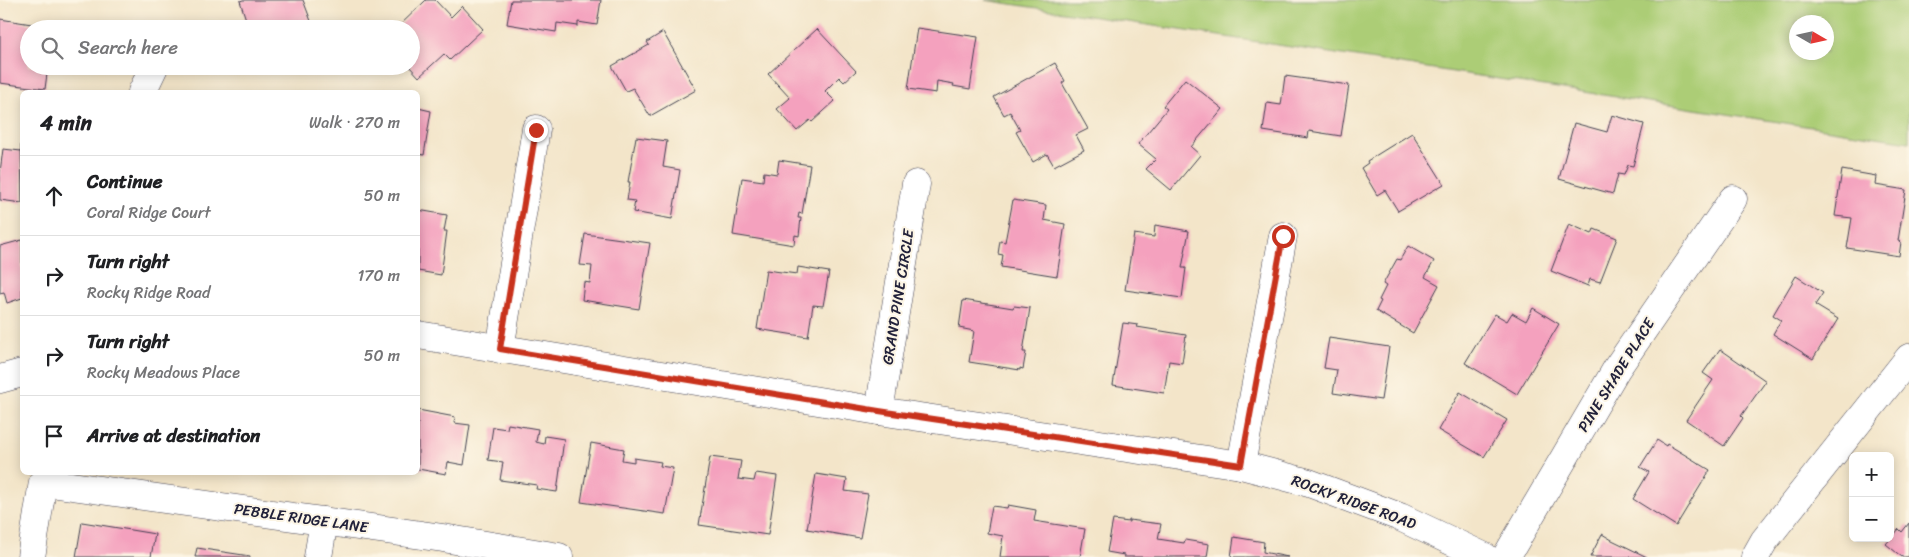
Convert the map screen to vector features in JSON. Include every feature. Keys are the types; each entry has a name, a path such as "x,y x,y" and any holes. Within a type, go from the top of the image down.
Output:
{"street":[{"path":"143,90 150,75"},
{"path":"500,349 536,130"},
{"name":"GRAND PINE CIRCLE","path":"879,411 916,184"},
{"name":"PINE SHADE PLACE","path":"1506,557 1618,368 1733,199"},
{"path":"1241,465 1283,236"},
{"name":"ROCKY RIDGE ROAD","path":"420,335 879,411 1241,465 1309,483 1400,518 1486,557"},
{"path":"1759,549 1909,358"},
{"path":"0,378 20,373"},
{"name":"PEBBLE RIDGE LANE","path":"31,557 43,482 443,538 559,557"},
{"path":"318,557 324,522"}],"green space":[{"path":"985,0 1909,0 1909,142"}],"building":[{"path":"303,0 311,20 246,20 240,1"},
{"path":"426,0 435,0 451,17 462,6 483,29 450,60 444,54 419,77 417,75 420,75 420,20 405,20"},
{"path":"511,0 601,0 597,25 578,22 578,26 557,23 556,32 507,24"},
{"path":"0,19 20,22 20,75 47,75 45,89 0,83"},
{"path":"917,28 978,37 970,89 937,81 936,93 908,89"},
{"path":"817,29 856,71 844,82 839,77 825,91 835,101 812,122 810,120 797,131 777,109 790,98 768,74"},
{"path":"663,32 696,90 650,116 633,88 626,91 612,66 649,45 647,42"},
{"path":"1055,63 1065,81 1062,83 1088,129 1076,135 1084,150 1054,166 1047,154 1033,162 1016,132 1020,130 1010,112 1004,115 994,97"},
{"path":"1285,76 1349,85 1341,136 1309,131 1308,138 1263,131 1267,103 1281,105"},
{"path":"1185,79 1223,109 1191,147 1200,155 1171,190 1146,169 1156,159 1138,144 1167,109 1163,106"},
{"path":"420,108 431,111 424,155 420,154"},
{"path":"1612,115 1644,124 1633,166 1628,165 1624,175 1618,174 1613,194 1559,179 1574,123 1607,132"},
{"path":"1412,133 1444,184 1398,211 1385,190 1377,195 1361,168 1368,163 1367,161"},
{"path":"636,137 667,141 663,167 680,170 672,219 633,212 635,201 627,200 630,182 628,182"},
{"path":"3,149 20,151 20,203 0,200 0,172"},
{"path":"779,160 810,165 802,214 799,213 798,218 801,218 799,236 795,235 794,245 733,235 742,178 763,181 764,172 777,174"},
{"path":"1842,170 1876,176 1875,185 1906,190 1898,241 1901,242 1899,256 1847,248 1852,218 1835,216"},
{"path":"1013,200 1046,205 1044,220 1065,224 1057,276 1001,267 1003,255 998,254 1000,241 1005,242"},
{"path":"420,210 447,215 444,231 447,231 441,275 420,271"},
{"path":"1569,224 1592,234 1594,229 1617,238 1600,282 1590,279 1588,286 1551,271"},
{"path":"1155,225 1189,231 1182,268 1186,268 1182,298 1125,290 1134,234 1154,237"},
{"path":"585,234 650,243 639,309 582,300 584,282 590,283 592,266 580,265"},
{"path":"20,241 20,299 7,303 4,292 0,293 0,246"},
{"path":"1408,246 1434,261 1425,277 1439,285 1413,333 1376,311 1386,286 1383,284 1397,259 1400,260"},
{"path":"798,267 829,272 823,306 813,305 808,337 757,329 766,270 797,274"},
{"path":"1796,276 1823,293 1815,305 1838,319 1813,359 1773,334 1781,320 1773,315"},
{"path":"963,300 1013,308 1014,306 1030,308 1023,352 1026,352 1023,369 969,362 974,331 959,328"},
{"path":"1533,308 1559,324 1517,394 1465,363 1495,314 1507,321 1512,313 1526,321"},
{"path":"1123,323 1186,335 1182,363 1169,361 1164,393 1113,385"},
{"path":"1329,338 1389,347 1381,400 1333,393 1337,370 1324,368"},
{"path":"1720,349 1766,381 1741,416 1743,418 1724,446 1686,420 1713,380 1703,373"},
{"path":"1460,392 1507,420 1484,457 1438,430"},
{"path":"420,410 455,417 454,423 470,425 464,465 448,462 446,474 420,469"},
{"path":"508,424 538,429 536,442 544,444 545,436 564,439 557,492 536,489 537,485 500,480 503,462 488,460 493,427 507,429"},
{"path":"1657,440 1710,470 1676,526 1633,499 1649,472 1640,467"},
{"path":"591,443 624,449 622,460 634,462 634,458 661,462 660,466 673,468 665,514 581,502"},
{"path":"710,457 741,461 738,479 754,481 756,473 777,476 768,535 699,525"},
{"path":"816,474 847,479 845,491 868,494 860,538 807,529"},
{"path":"1008,505 1036,510 1034,521 1085,529 1080,557 1000,557 1003,536 987,533 992,506 1007,508"},
{"path":"1113,520 1161,524 1158,539 1184,543 1185,540 1209,544 1207,557 1124,557 1124,555 1107,552"},
{"path":"82,522 155,534 151,557 76,557"},
{"path":"1909,523 1909,557 1902,557 1886,544 1888,542 1894,542 1894,535 1899,529 1902,532"},
{"path":"1602,534 1612,540 1647,557 1590,557"},
{"path":"1234,537 1264,542 1263,552 1288,557 1231,557"},
{"path":"197,548 250,556 250,557 195,557"}],"route":[{"path":"536,130 500,349 879,411 1241,465 1283,236"}]}
